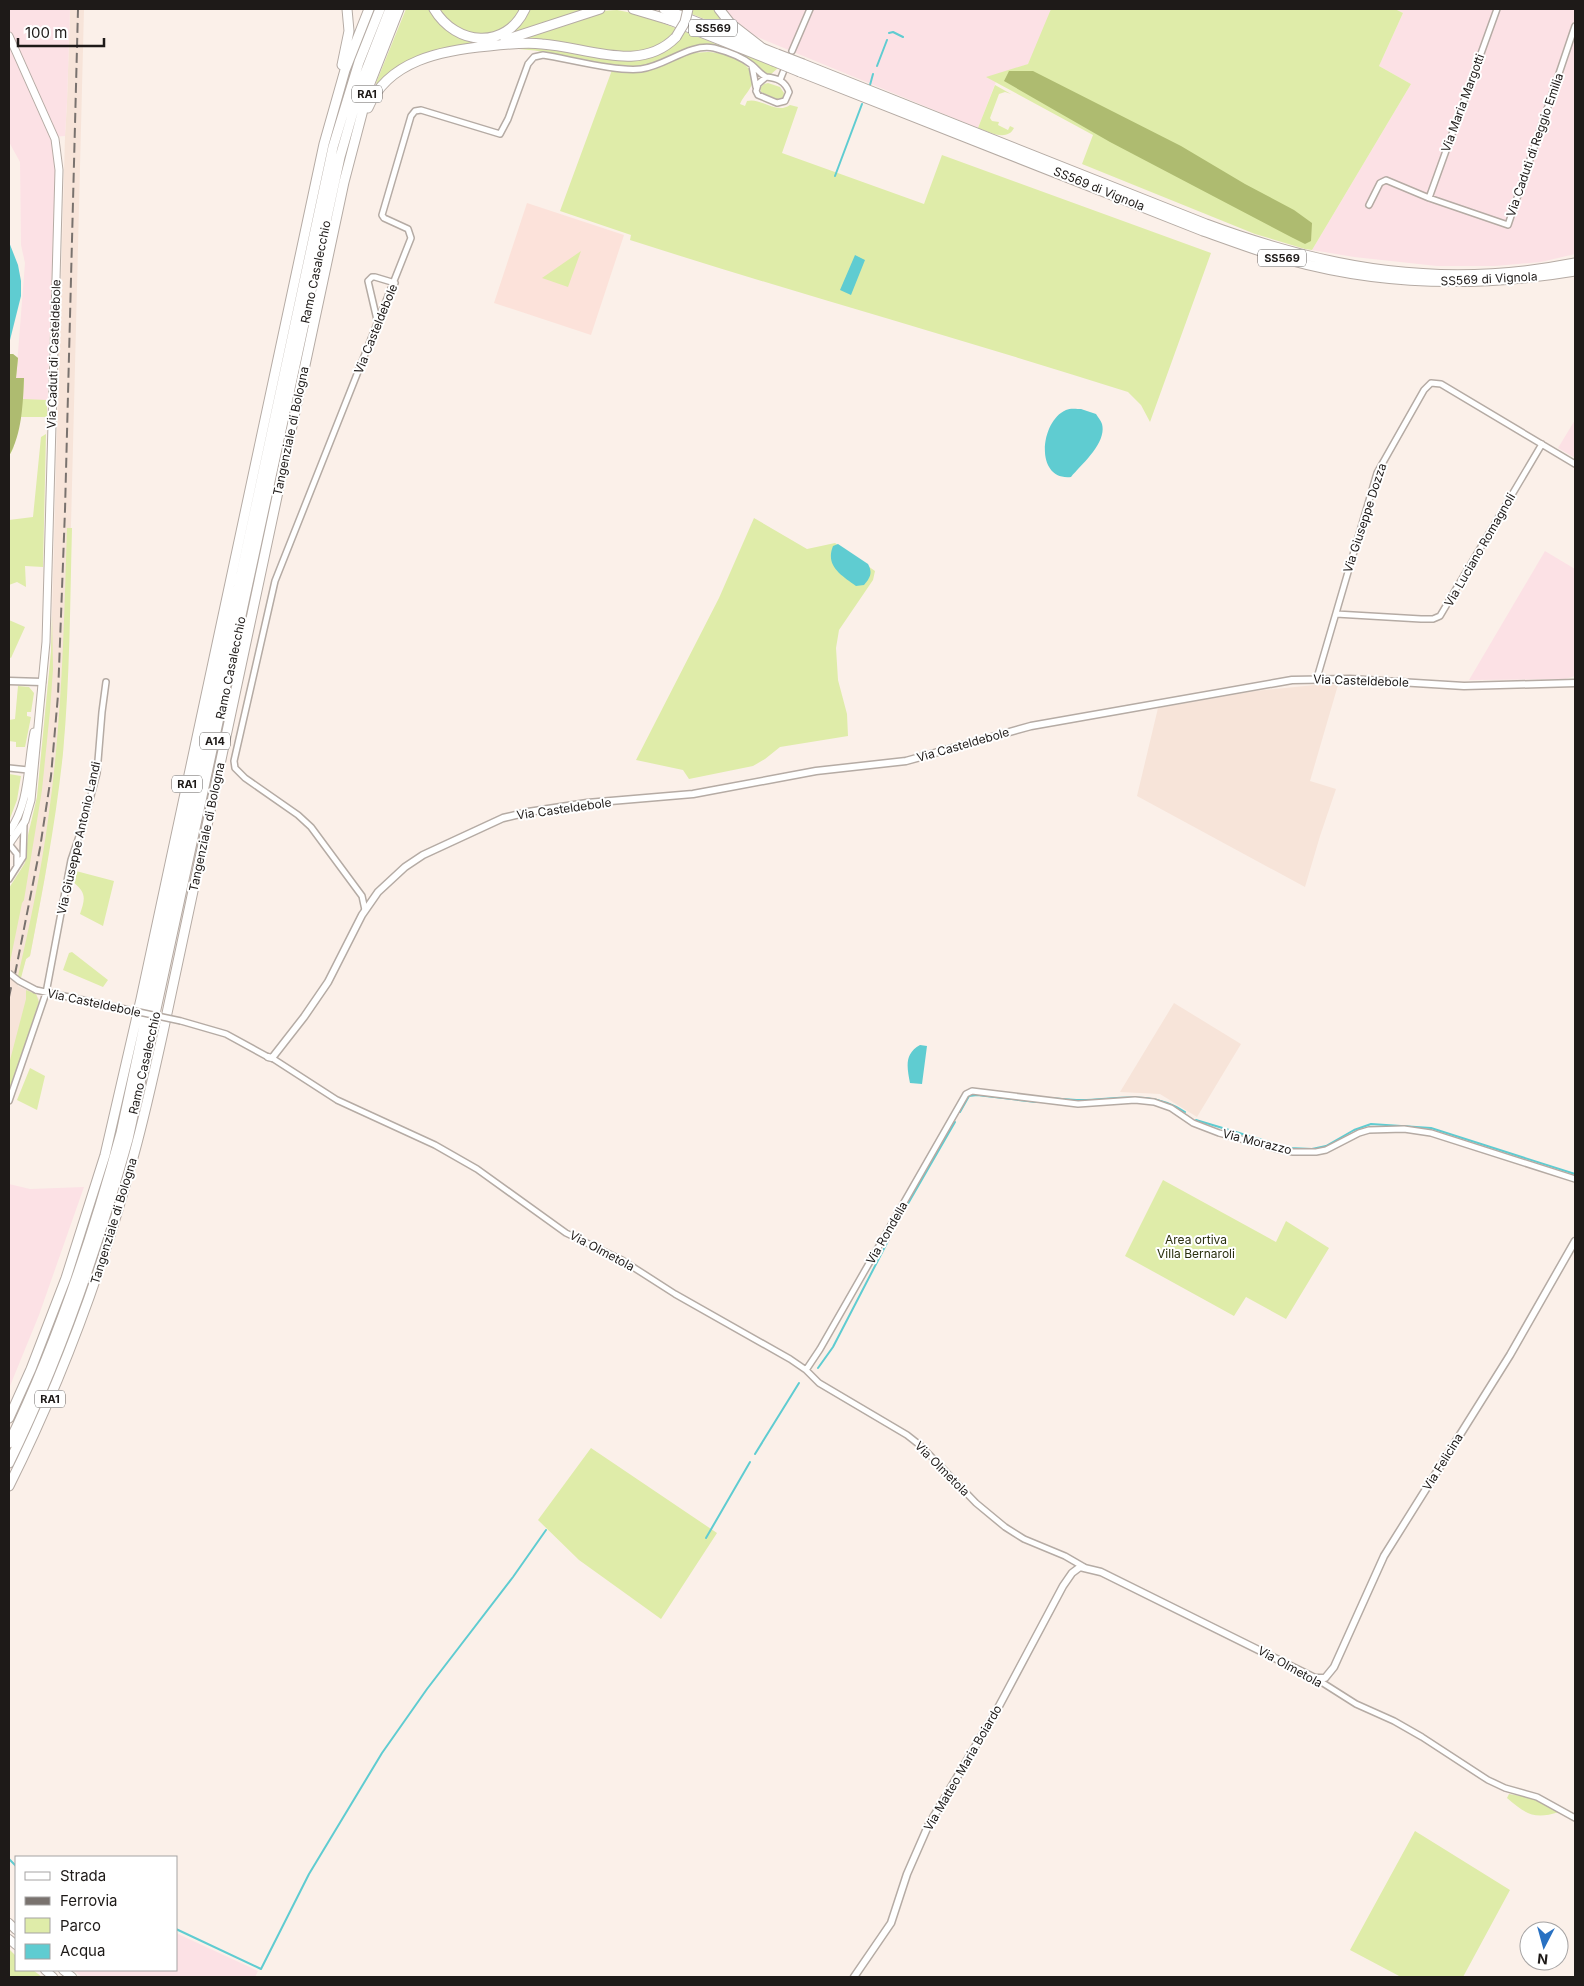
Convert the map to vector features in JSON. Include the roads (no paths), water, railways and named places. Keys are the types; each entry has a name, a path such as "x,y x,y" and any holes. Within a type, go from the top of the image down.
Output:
{"highway":[{"path":"333,111 336,83 348,38 347,9"},
{"name":"RA1","path":"9,1418 26,1381 86,1221 117,1107 324,144 345,70 369,9"},
{"name":"Ramo Casalecchio","path":"9,1444 71,1295 121,1133 333,147 358,62 380,9"},
{"name":"Ramo Casalecchio","path":"9,1463 68,1327 92,1260 128,1139 340,157 362,81 390,9"},
{"name":"Tangenziale di Bologna","path":"9,1486 24,1457 74,1341 111,1232 135,1152 163,1032 344,182 370,83 399,9"},
{"path":"434,9 446,24 457,32 471,37 484,38 500,35 511,29 525,9"},
{"path":"344,182 367,110 373,98 387,81 409,65 427,56 512,38 600,9"},
{"path":"633,9 670,20"},
{"name":"SS569 di Vignola","path":"641,9 775,57 1203,231 1290,260 1362,275 1438,282 1518,280 1575,271"},
{"name":"SS569 di Vignola","path":"664,9 762,48 775,57"},
{"path":"480,46 514,43 542,44 636,57 655,52 676,37 685,22 688,9"},
{"path":"719,9 730,23 762,48"},
{"name":"SS569 di Vignola","path":"802,68 1206,224 1292,253 1363,268 1432,274 1514,272 1575,263"},
{"path":"9,1414 26,1381"},
{"path":"9,1496 24,1457"}],"main road":[{"name":"Via Caduti di Casteldebole","path":"9,36 52,130 59,158 46,642 40,705"},
{"path":"9,844 23,805 40,705"},
{"path":"14,834 25,822 32,794 40,705"}],"street":[{"path":"792,51 810,9"},
{"name":"Via Maria Margotti","path":"1429,198 1497,9"},
{"name":"Via Caduti di Reggio Emilia","path":"1369,205 1380,183 1386,180 1429,198 1508,225 1575,26"},
{"name":"Via Casteldebole","path":"364,910 362,896 310,827 298,815 245,778 235,768 234,761 275,580 395,283 411,238 408,229 384,218 382,215 411,116 415,111 421,110 500,134 508,120 528,64 534,57 543,55 605,66 638,69 658,65 694,49 712,48 751,64"},
{"path":"751,64 766,77 780,80 786,85 789,92 788,99 782,103 777,103 760,96 757,93 751,64"},
{"path":"780,80 784,70"},
{"path":"756,87 760,80 766,77"},
{"path":"378,324 368,281 375,277 395,283"},
{"name":"Via Giuseppe Dozza","path":"1317,678 1377,473 1424,390 1431,383 1441,384 1575,464"},
{"name":"Via Luciano Romagnoli","path":"1336,614 1421,619 1433,619 1440,616 1542,444"},
{"name":"Via Casteldebole","path":"9,973 25,985 46,993 181,1021 226,1034 270,1057 304,1017 329,980 364,910 374,896 405,867 422,855 487,824 528,812 587,803 693,794 816,771 906,761 1037,724 1259,685 1317,678 1350,678 1464,686 1575,683"},
{"path":"9,681 42,682"},
{"name":"Via Giuseppe Antonio Landi","path":"9,1100 46,993 71,860 84,822 97,772 106,682"},
{"path":"9,768 28,770"},
{"path":"9,879 23,857 23,848 14,834"},
{"path":"9,844 17,854 17,868"},
{"path":"362,896 368,898 374,896"},
{"name":"Via Olmetola","path":"270,1057 337,1100 419,1137 477,1169 566,1233 622,1260 676,1294 790,1359 826,1388 907,1435 976,1503 1005,1527 1024,1539 1065,1556 1084,1567 1107,1574 1315,1678 1356,1704 1422,1737 1488,1780 1506,1788 1537,1797 1575,1818"},
{"name":"Via Morazzo","path":"966,1094 972,1091 986,1092 1049,1102 1078,1104 1135,1100 1154,1102 1171,1108 1193,1123 1211,1130 1277,1150 1293,1152 1326,1150 1369,1130 1384,1128 1431,1133 1575,1179"},
{"name":"Via Rondella","path":"806,1370 820,1349 966,1094"},
{"name":"Via Felicina","path":"1315,1678 1324,1678 1334,1667 1384,1556 1510,1355 1575,1241"},
{"name":"Via Matteo Maria Boiardo","path":"854,1977 891,1923 907,1874 928,1826 998,1708 1063,1586 1074,1570 1084,1567"}],"water":[{"path":"9,242 18,265 21,296 9,344"},
{"path":"855,255 865,260 851,295 840,290"},
{"path":"1068,409 1081,409 1096,414 1099,418 1103,431 1101,438 1093,453 1071,477 1059,476 1051,470 1046,460 1046,437 1057,416"},
{"path":"838,544 868,564 870,575 864,585 856,586 840,574 833,565 831,553 833,546"},
{"path":"920,1045 927,1046 922,1084 910,1083 909,1057 911,1052"}],"waterway":[{"path":"889,33 893,32 903,37"},
{"path":"877,66 887,40"},
{"path":"870,85 873,74"},
{"path":"835,176 862,104"},
{"path":"960,1112 969,1096 977,1095 1036,1102"},
{"path":"1050,1098 1070,1100 1147,1098 1172,1105 1185,1112"},
{"path":"1196,1120 1289,1148 1312,1149 1326,1146 1354,1130 1371,1124 1431,1128 1575,1174"},
{"path":"818,1368 833,1347 902,1214 955,1122"},
{"path":"755,1454 799,1383"},
{"path":"706,1538 750,1462"},
{"path":"178,1930 261,1969 309,1874 382,1753 427,1689 513,1577 546,1530"},
{"path":"9,1859 15,1865"}],"railway":[{"path":"15,974 40,848 51,776 58,695 65,510 78,9"},
{"path":"9,997 12,983"}],"park label":[{"name":"Area ortiva Villa Bernaroli","path":"1196,1247"}]}
